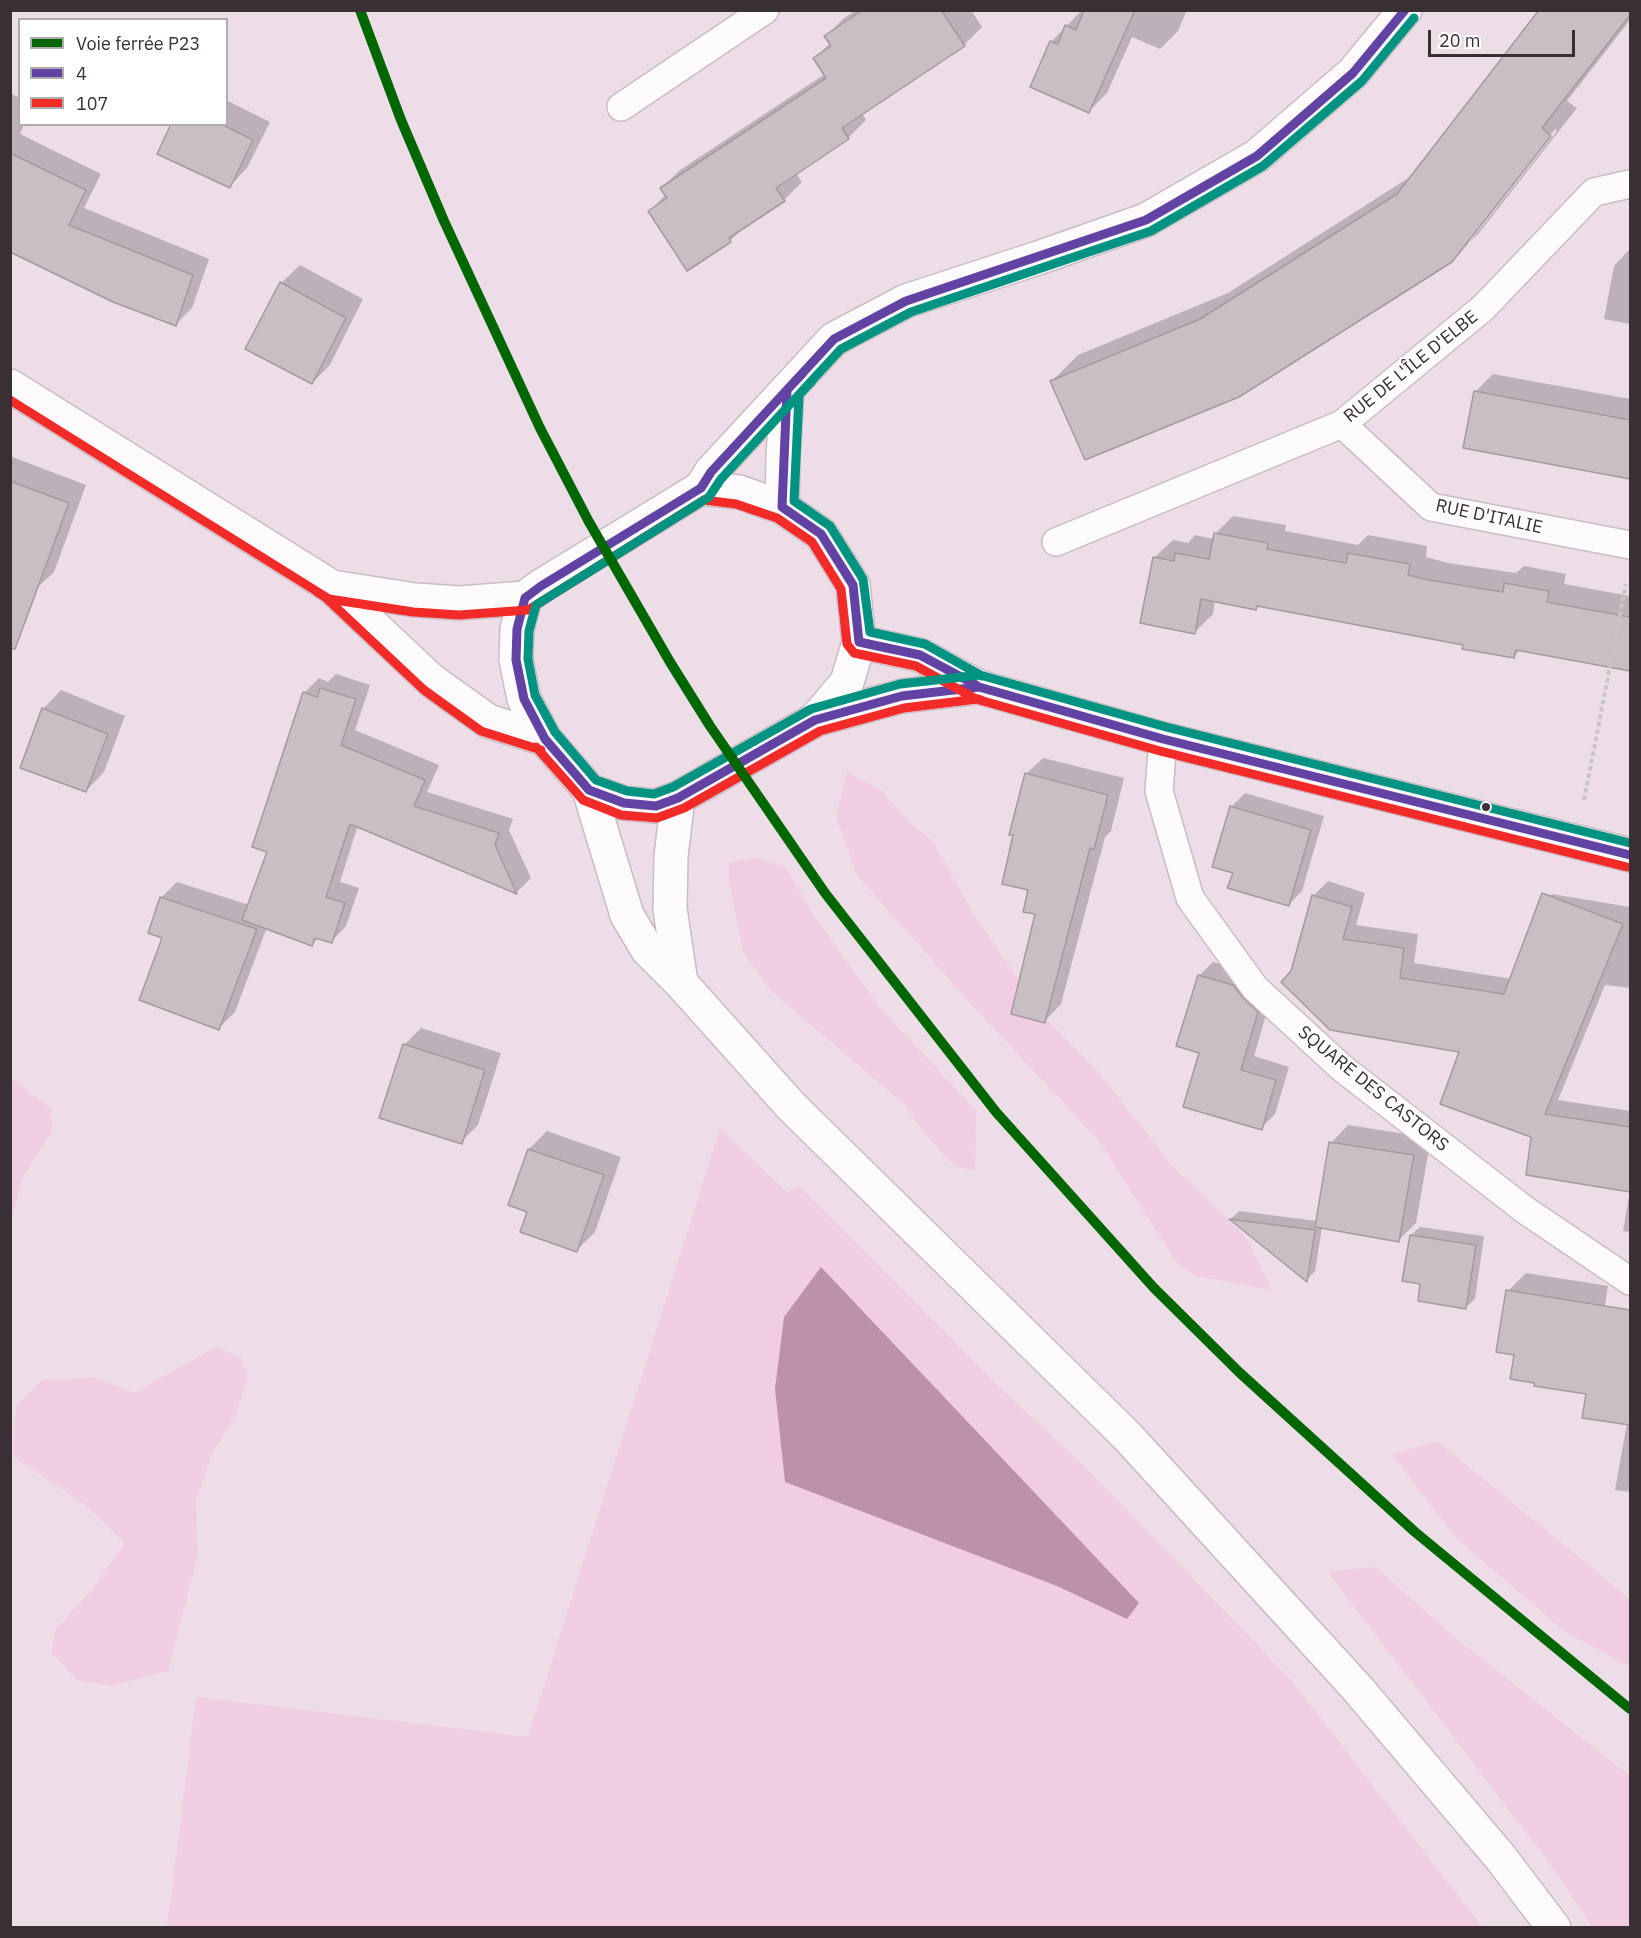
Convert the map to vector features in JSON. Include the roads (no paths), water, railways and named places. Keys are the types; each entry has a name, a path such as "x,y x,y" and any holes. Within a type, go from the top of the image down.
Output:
{"main road":[{"path":"332,587 415,600 448,602 525,598 701,488 711,471 834,339 906,301 1146,220 1257,156 1353,73 1405,10"},
{"path":"10,386 332,587 441,688 488,721 544,739"},
{"path":"783,507 787,390"},
{"path":"701,488 739,492 783,507 821,534 853,585 859,642 847,682 815,720"},
{"path":"525,598 517,629 516,660 524,699 544,739 589,790 627,915 647,949 681,983 791,1106 1128,1437 1357,1689 1501,1858 1554,1928"},
{"path":"859,642 920,655 979,687 1163,739 1630,855"},
{"path":"589,790 624,803 656,806 678,798 815,720 902,696 979,687"},
{"path":"678,798 671,856 670,909 681,983"}],"lane":[{"path":"621,108 765,10"},
{"name":"RUE DE L'ÎLE D'ELBE","path":"1056,542 1342,424 1483,308 1594,192 1630,184"},
{"name":"RUE D'ITALIE","path":"1342,424 1431,507 1630,545"},
{"name":"SQUARE DES CASTORS","path":"1163,739 1159,791 1190,898 1255,988 1351,1075 1525,1210 1630,1281"}],"rail line":[{"name":"P23","path":"360,10 401,120 444,221 540,428 589,522 710,726 825,893 996,1112 1154,1288 1240,1373 1415,1532 1630,1709"}]}
